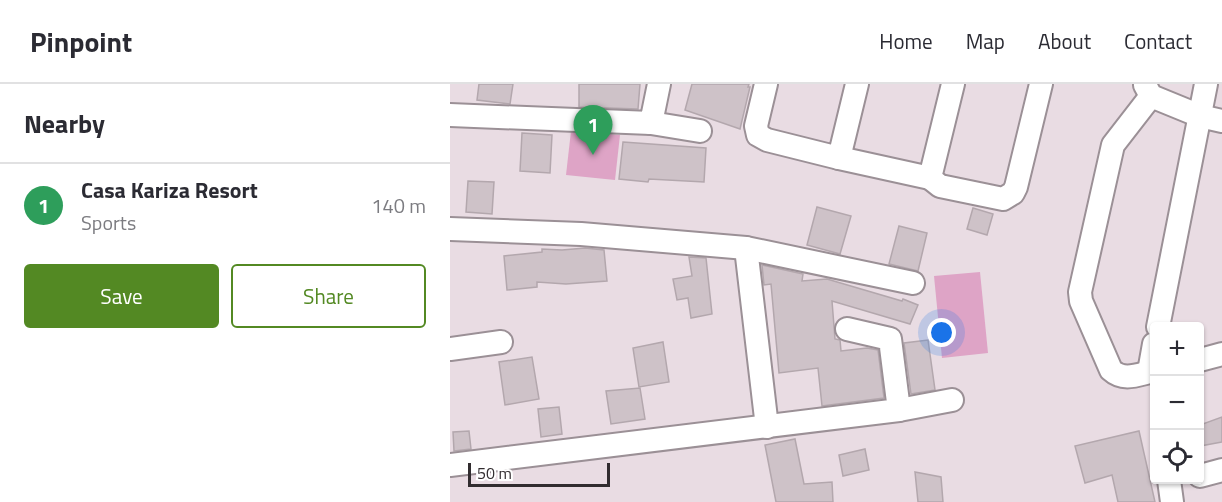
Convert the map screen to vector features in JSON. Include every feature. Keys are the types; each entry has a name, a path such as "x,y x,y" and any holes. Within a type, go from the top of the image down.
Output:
{"street":[{"path":"651,123 659,84"},
{"path":"766,84 756,126 758,135 767,140 839,159 930,178 940,186 998,199 1003,199 1013,193 1041,84"},
{"path":"839,159 857,84"},
{"path":"930,178 953,84"},
{"path":"1159,322 1211,118 1206,84"},
{"path":"1150,371 1122,377 1111,370 1081,301 1080,292 1113,145 1148,90 1211,118"},
{"path":"450,115 651,123 700,131"},
{"path":"450,230 581,234 746,248 913,283"},
{"path":"746,248 767,427"},
{"path":"847,329 890,339 898,410"},
{"path":"450,349 501,342"},
{"path":"1204,359 1222,354"},
{"path":"450,465 767,427 898,410 952,400"},
{"path":"1204,475 1222,470"}],"shaded area":[{"path":"571,131 620,135 615,180 566,175"},
{"path":"980,272 988,353 942,358 934,276"}],"building":[{"path":"479,84 513,84 510,104 477,100"},
{"path":"579,84 640,84 638,109 579,107"},
{"path":"692,84 749,84 740,129 685,110"},
{"path":"522,133 552,135 550,173 520,171"},
{"path":"623,142 706,148 704,182 649,179 648,182 619,179"},
{"path":"468,181 494,182 492,214 466,212"},
{"path":"817,207 851,216 840,254 807,245"},
{"path":"973,208 993,214 987,235 967,229"},
{"path":"899,226 927,233 918,271 889,264"},
{"path":"542,249 604,250 607,281 566,284 537,282 537,287 507,290 504,256 542,252"},
{"path":"689,257 706,258 712,314 691,318 688,298 677,300 673,279 692,276"},
{"path":"762,265 803,274 802,281 827,279 918,305 910,324 832,301 835,339 840,340 841,351 867,348 878,350 884,398 822,406 818,368 779,373 771,284 764,285"},
{"path":"928,340 935,390 911,394 904,343"},
{"path":"663,342 669,382 639,387 633,348"},
{"path":"532,357 539,399 505,405 499,362"},
{"path":"640,388 645,419 611,424 606,391"},
{"path":"559,407 562,434 541,437 538,409"},
{"path":"1222,417 1222,442 1204,445 1204,424"},
{"path":"469,431 471,449 454,451 453,432"},
{"path":"1139,431 1155,502 1118,502 1112,475 1085,483 1075,446"},
{"path":"795,439 804,484 832,482 833,502 776,502 765,445"},
{"path":"865,449 869,470 843,476 839,455"},
{"path":"915,472 941,477 943,502 918,502"}],"place":[{"name":"Casa Kariza Resort","path":"593,155"}]}
